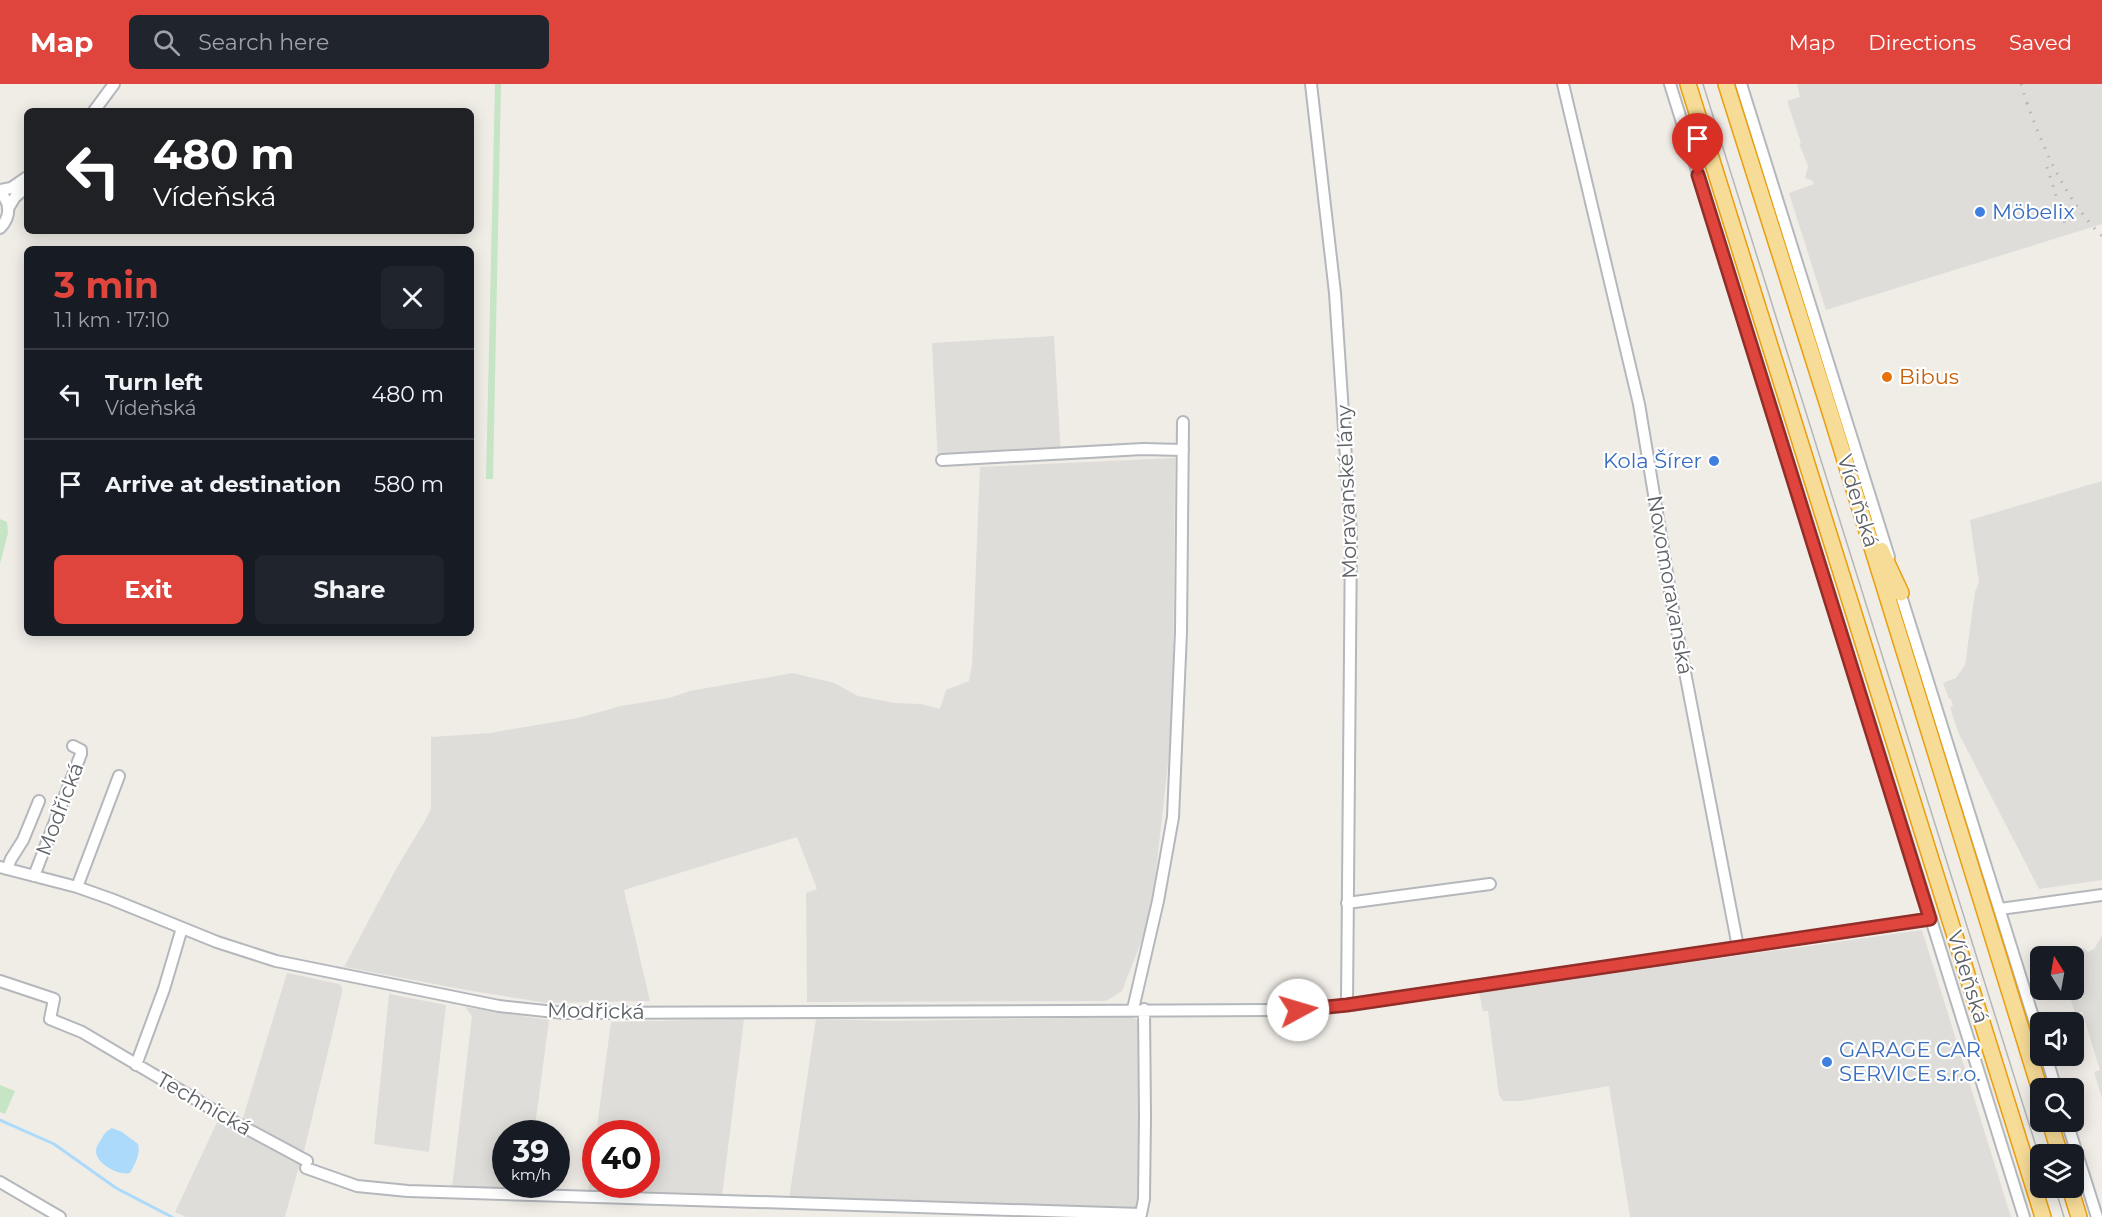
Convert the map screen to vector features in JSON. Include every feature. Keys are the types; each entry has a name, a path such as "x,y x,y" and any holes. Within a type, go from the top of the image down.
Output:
{"highway":[{"name":"Vídeňská","path":"1688,84 2043,1217"},
{"name":"Vídeňská","path":"1726,84 2036,1078"},
{"path":"1831,415 1860,488 1877,540 1901,594"},
{"path":"2073,1198 2079,1217"}],"street":[{"path":"96,108 114,84"},
{"name":"Moravanské lány","path":"1311,84 1335,293 1351,534 1347,1005"},
{"name":"Novomoravanská","path":"1563,84 1640,404 1674,615 1738,947"},
{"name":"Vídeňská","path":"1670,84 2024,1217"},
{"name":"Vídeňská","path":"1741,84 2032,1012"},
{"path":"9,207 0,191 11,188 24,179"},
{"path":"0,228 8,217 9,207 14,199 24,190"},
{"path":"1139,1009 1173,817 1181,632 1183,422"},
{"path":"942,460 1132,450 1183,450"},
{"name":"Modřická","path":"34,876 81,753 81,750 73,746"},
{"name":"Modřická","path":"77,887 119,776"},
{"name":"Modřická","path":"39,801 24,840 4,868 111,898 239,950 292,965 499,1006 564,1012 1298,1010 1347,1005 1930,919"},
{"path":"1347,903 1490,884"},
{"path":"2000,909 2102,895"},
{"path":"135,1065 164,989 182,928"},
{"name":"Technická","path":"0,981 54,999 50,1019 82,1032 307,1165 357,1186 408,1191 1141,1214 1144,1200 1145,1116 1139,1009"},
{"path":"2070,1132 2097,1217"},
{"path":"0,1182 57,1216"}],"shaded area":[{"path":"1797,84 2102,84 2102,224 1826,310 1789,193 1814,184 1813,181 1805,178 1808,166 1799,144 1801,143 1787,101 1800,97"},
{"path":"1054,336 1061,456 938,463 932,343"},
{"path":"1175,458 1173,687 1170,745 1151,916 1122,991 1106,1001 807,1002 806,893 817,889 797,837 624,890 650,1001 547,1003 344,967 431,808 431,737 491,733 578,718 621,706 669,698 690,691 793,673 834,683 858,696 895,703 921,704 940,709 946,690 969,681 972,665 980,467"},
{"path":"2102,481 2102,880 2039,889 1958,732 1950,707 1953,706 1951,699 1943,683 1956,678 1965,665 1975,592 1979,582 1970,520"},
{"path":"1922,930 2011,1217 1630,1217 1609,1086 1521,1101 1503,1101 1499,1095 1488,1011 1483,1011 1479,992"},
{"path":"2102,936 2102,1099 2094,1072 2100,1070 2084,1012 2074,1012 2071,1000 2084,1000 2084,948 2088,952 2094,949"},
{"path":"287,973 339,984 342,987 303,1155 242,1121"},
{"path":"389,994 446,1005 429,1152 374,1144"},
{"path":"465,1007 549,1020 536,1120 492,1120 492,1190 452,1188 472,1016"},
{"path":"1132,1017 1137,1020 1140,1028 1138,1206 1133,1210 789,1199 816,1019 891,1021"},
{"path":"744,1019 722,1196 660,1195 660,1120 598,1120 611,1022"},
{"path":"219,1118 300,1162 285,1217 186,1217 175,1212"}],"green space":[{"path":"495,84 501,84 493,479 486,479"},
{"path":"0,519 7,522 8,533 0,564"},
{"path":"0,1085 15,1091 5,1114 0,1112"}],"water":[{"path":"112,1128 122,1132 138,1144 138,1155 130,1173 120,1173 109,1168 97,1156 97,1146 105,1133"}],"waterway":[{"path":"0,1120 54,1144 116,1188 172,1217"}],"tram line":[{"path":"1703,84 2035,1144"},
{"path":"2058,1198 2064,1217"}],"railway":[{"path":"2021,84 2029,110"},
{"path":"2027,103 2057,174 2077,207 2102,236"},
{"path":"2047,167 2067,230"}],"place":[{"name":"Möbelix","path":"1980,212"},
{"name":"Bibus","path":"1887,377"},
{"name":"Kola Šírer","path":"1714,461"},
{"name":"GARAGE CAR SERVICE s.r.o.","path":"1827,1062"}],"route":[{"path":"1298,1010 1347,1005 1930,919 1698,175"}]}
